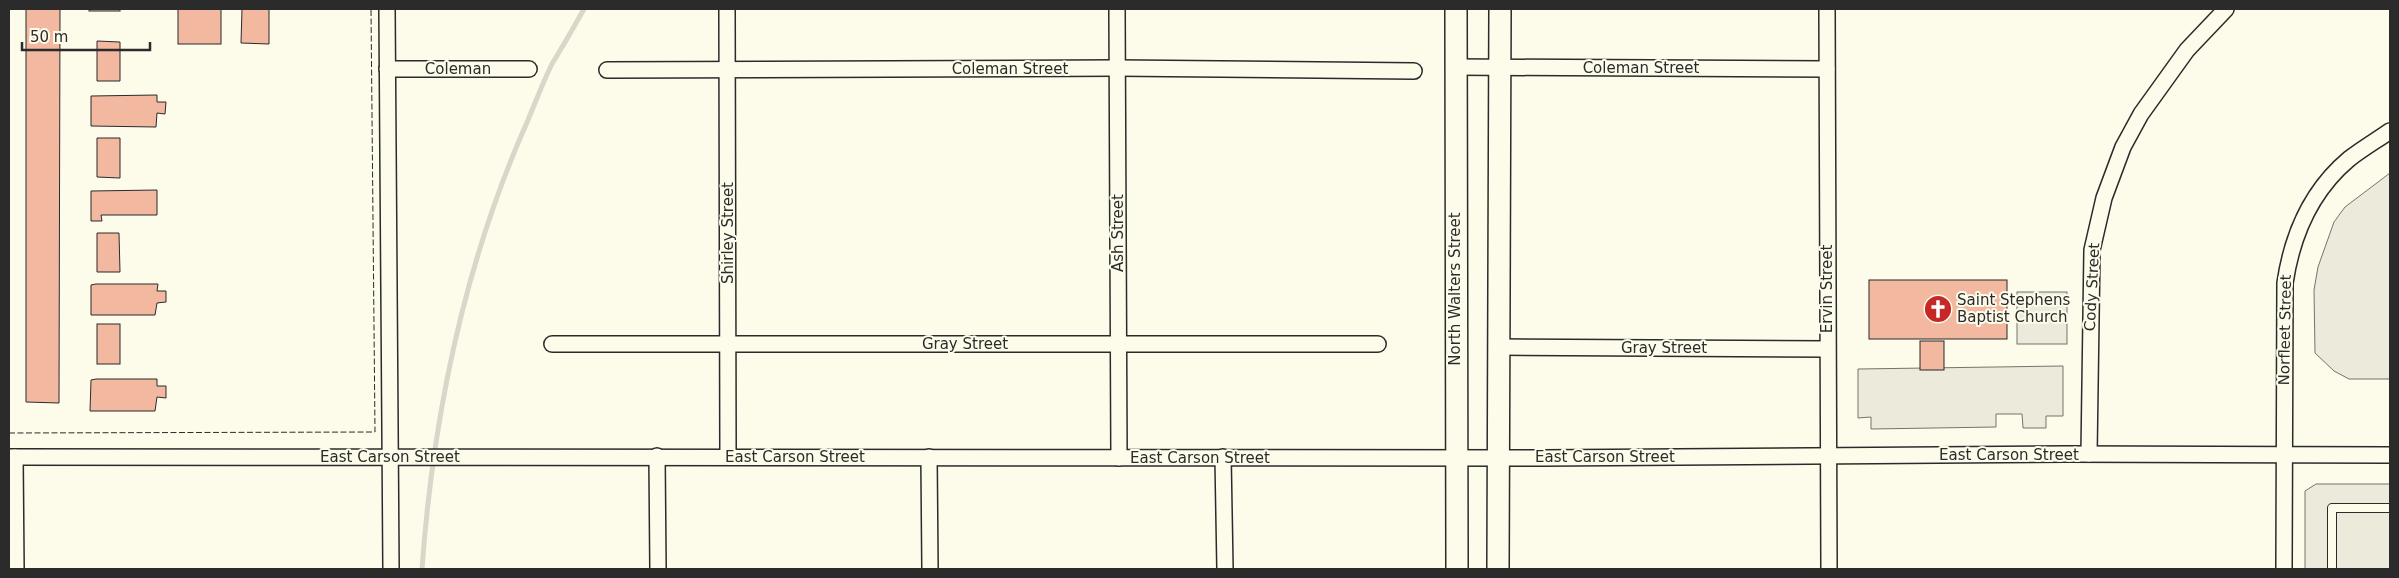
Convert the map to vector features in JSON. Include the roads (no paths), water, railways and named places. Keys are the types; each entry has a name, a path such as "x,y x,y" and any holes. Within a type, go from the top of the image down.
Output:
{"main road":[{"name":"North Walters Street","path":"1456,9 1455,458 1457,569"},
{"path":"1498,569 1500,9"}],"street":[{"path":"387,9 391,569"},
{"name":"Shirley Street","path":"727,9 728,457"},
{"name":"Ash Street","path":"1117,9 1119,458"},
{"name":"Ervin Street","path":"1827,9 1827,456 1829,569"},
{"name":"Cody Street","path":"2089,454 2092,250 2104,198 2123,146 2141,114 2187,50 2226,9"},
{"name":"Coleman Street","path":"1455,67 1827,69"},
{"name":"Coleman Street","path":"607,70 1117,68 1414,71"},
{"name":"Coleman","path":"387,69 529,69"},
{"name":"Norfleet Street","path":"2284,569 2284,284 2293,239 2301,221 2330,178 2348,160 2390,130"},
{"name":"Gray Street","path":"552,344 1378,344"},
{"name":"Gray Street","path":"1500,347 1827,349"},
{"name":"East Carson Street","path":"12,457 1498,458 2089,454 2390,455"},
{"path":"657,456 658,569"},
{"path":"12,457 16,569"},
{"path":"929,457 930,569"},
{"path":"1224,457 1226,569"}],"lane":[{"path":"2332,569 2332,508 2390,508"}],"waterway":[{"path":"422,569 434,454 444,397 456,340 486,228 506,174 552,64 584,9"}],"place":[{"name":"Saint Stephens Baptist Church","path":"1938,309"}]}
